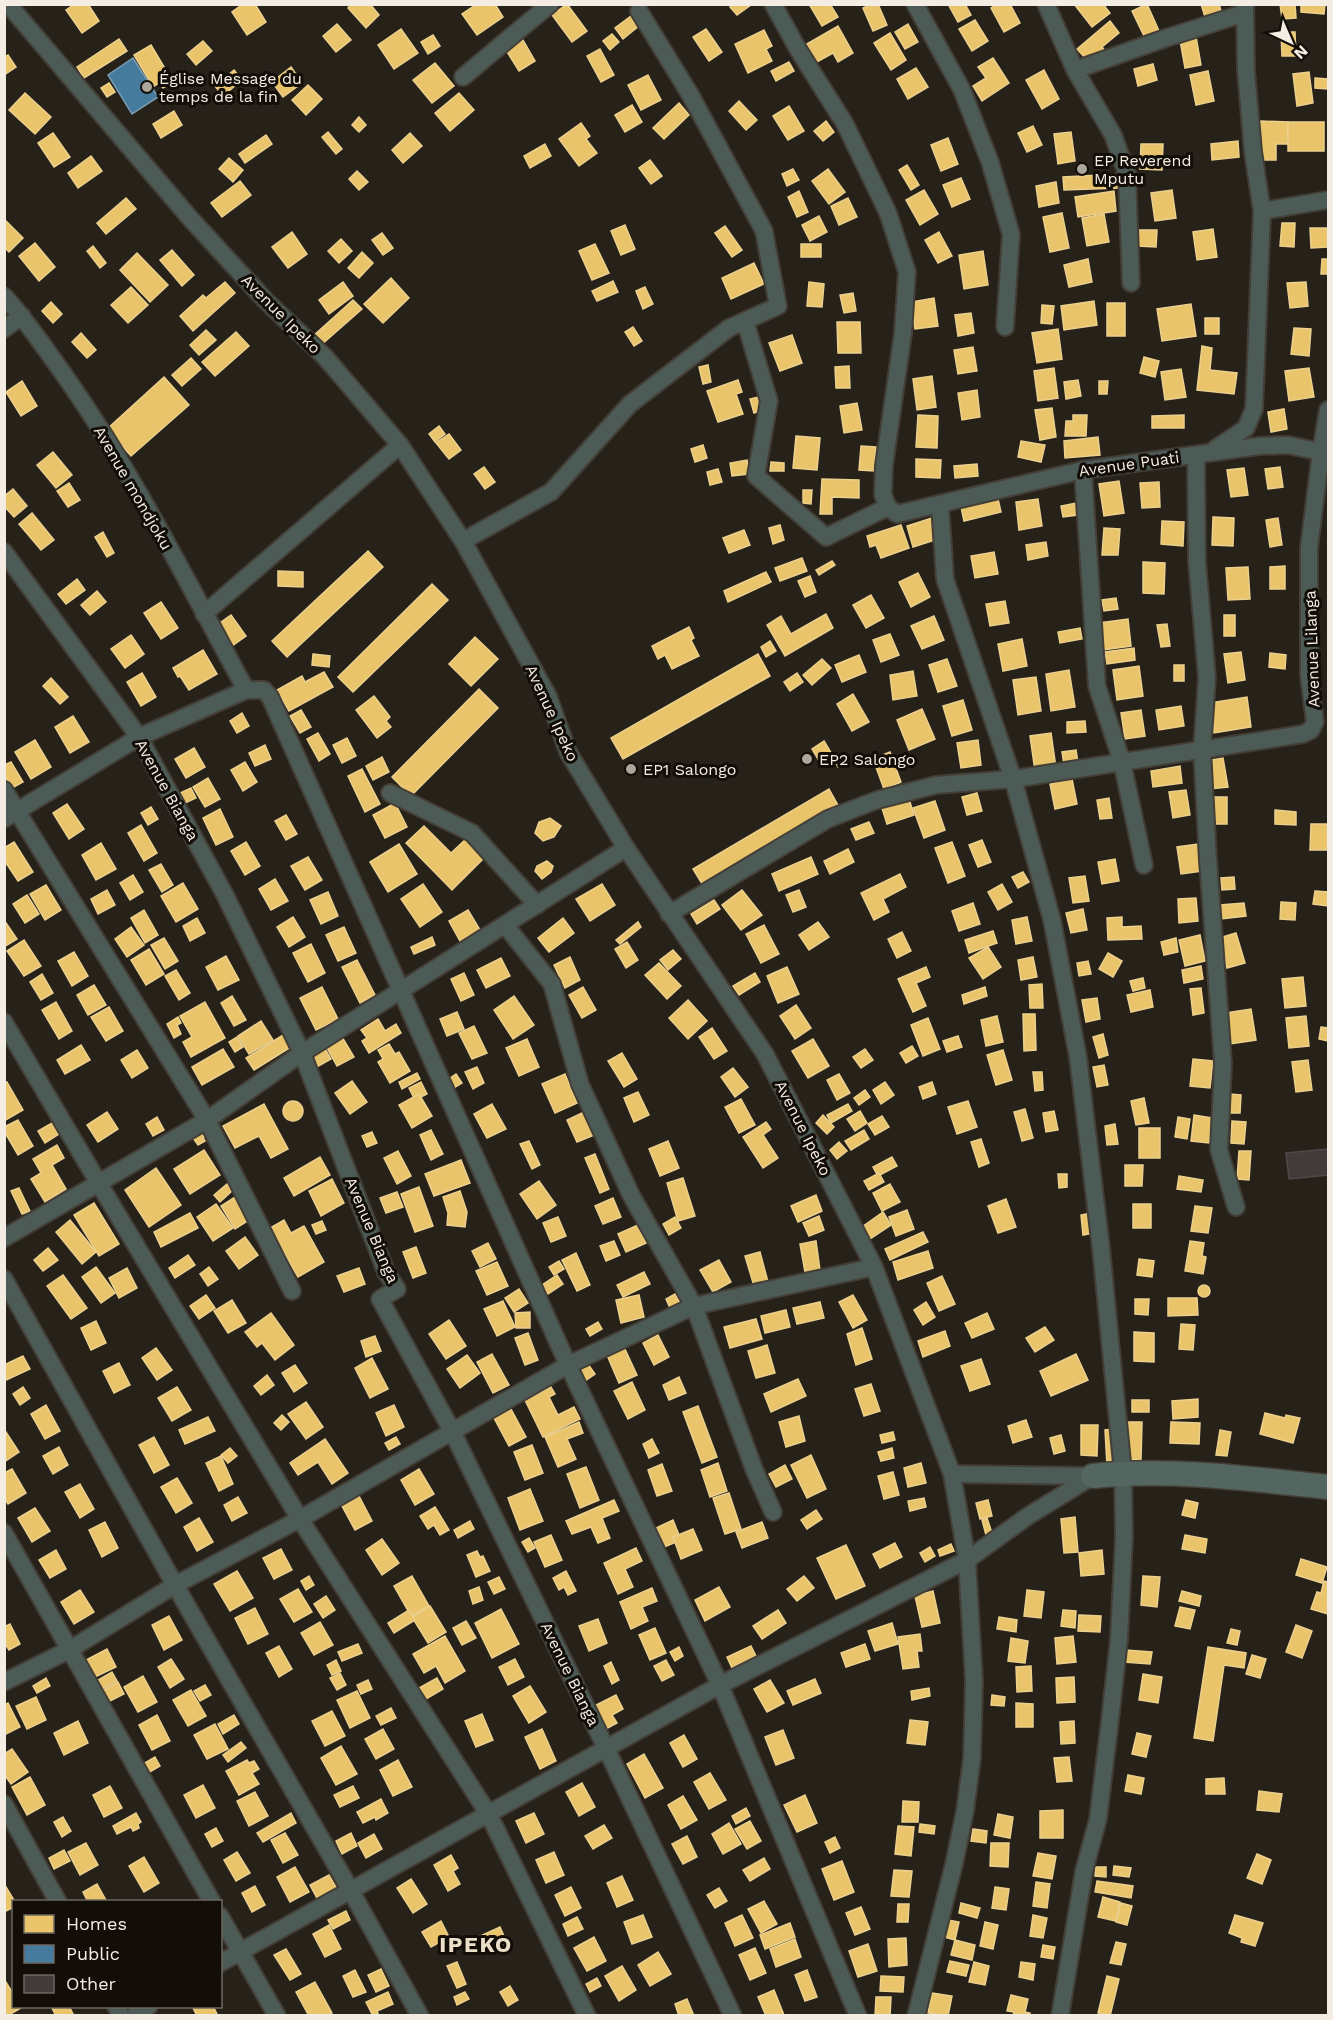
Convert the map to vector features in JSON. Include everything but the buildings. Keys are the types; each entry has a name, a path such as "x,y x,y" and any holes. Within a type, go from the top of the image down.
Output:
{"street":[{"name":"Avenue Ipeko","path":"8,4 189,217 266,301 325,357 400,445 463,541 548,696 568,752 669,914 765,1054 874,1267 952,1474 967,1560 974,1681 972,1758 965,1811 916,2016"},
{"path":"462,77 549,4"},
{"path":"745,321 769,401 756,476 826,537 888,507 883,495 884,466 903,333 907,272 888,213 845,124 799,51 773,4"},
{"path":"915,4 962,90 990,162 1011,234 1005,327"},
{"path":"1050,6 1075,70 1113,135 1127,174 1131,284"},
{"path":"463,541 551,492 630,404 729,328 778,306 764,231 641,7"},
{"path":"1075,70 1245,9 1246,71 1253,152 1262,211 1254,409 1246,428 1229,441 1202,454 1197,562 1207,678 1202,750 1223,1063 1219,1150 1236,1206"},
{"path":"1262,211 1329,200"},
{"name":"Avenue mondjoku","path":"4,296 22,316 83,401 117,457 246,690"},
{"path":"4,328 22,316"},
{"name":"Avenue Lilanga","path":"669,914 828,819 877,800 936,785 1012,779 1303,734 1311,730 1315,722 1309,676 1310,548 1328,411"},
{"name":"Avenue Puati","path":"888,507 897,514 1083,470 1202,454 1288,444 1321,452"},
{"path":"204,615 400,445"},
{"path":"1083,470 1097,686 1122,762 1144,865"},
{"path":"940,504 945,579 1012,779 1052,920 1078,1057 1101,1248 1123,1473 1124,1538 1120,1628 1112,1708 1098,1819 1084,1871 1060,2016"},
{"name":"Avenue Bianga","path":"4,552 139,737 225,895 302,1053 386,1272 397,1289 380,1299 452,1431 733,2016"},
{"path":"11,815 139,737 246,690 264,690 270,697 568,1365 720,1685 858,2016"},
{"path":"4,790 11,815 207,1120 292,1291"},
{"path":"390,794 472,833 537,904"},
{"path":"4,1238 207,1120 302,1053 626,848"},
{"path":"505,925 552,984 580,1084 631,1195 694,1306 754,1469 773,1512"},
{"path":"4,1022 300,1519 489,1815 587,2016"},
{"path":"4,1682 69,1650 175,1585 300,1519 568,1365 694,1306 874,1267"},
{"path":"4,1279 420,2016"},
{"path":"952,1474 1093,1476 1123,1473 1180,1474 1329,1487"},
{"path":"222,1962 720,1685 967,1560 1028,1516 1093,1476"},
{"path":"4,1533 211,1900"},
{"path":"4,1804 57,1900"},
{"path":"222,1920 277,2016"},
{"path":"134,2016 147,2008"}],"place":[{"name":"Église Message du temps de la fin","path":"147,87"},
{"name":"EP Reverend Mputu","path":"1082,169"},
{"name":"EP2 Salongo","path":"807,759"},
{"name":"EP1 Salongo","path":"631,769"}],"district":[{"name":"IPEKO","path":"476,1944"}]}
